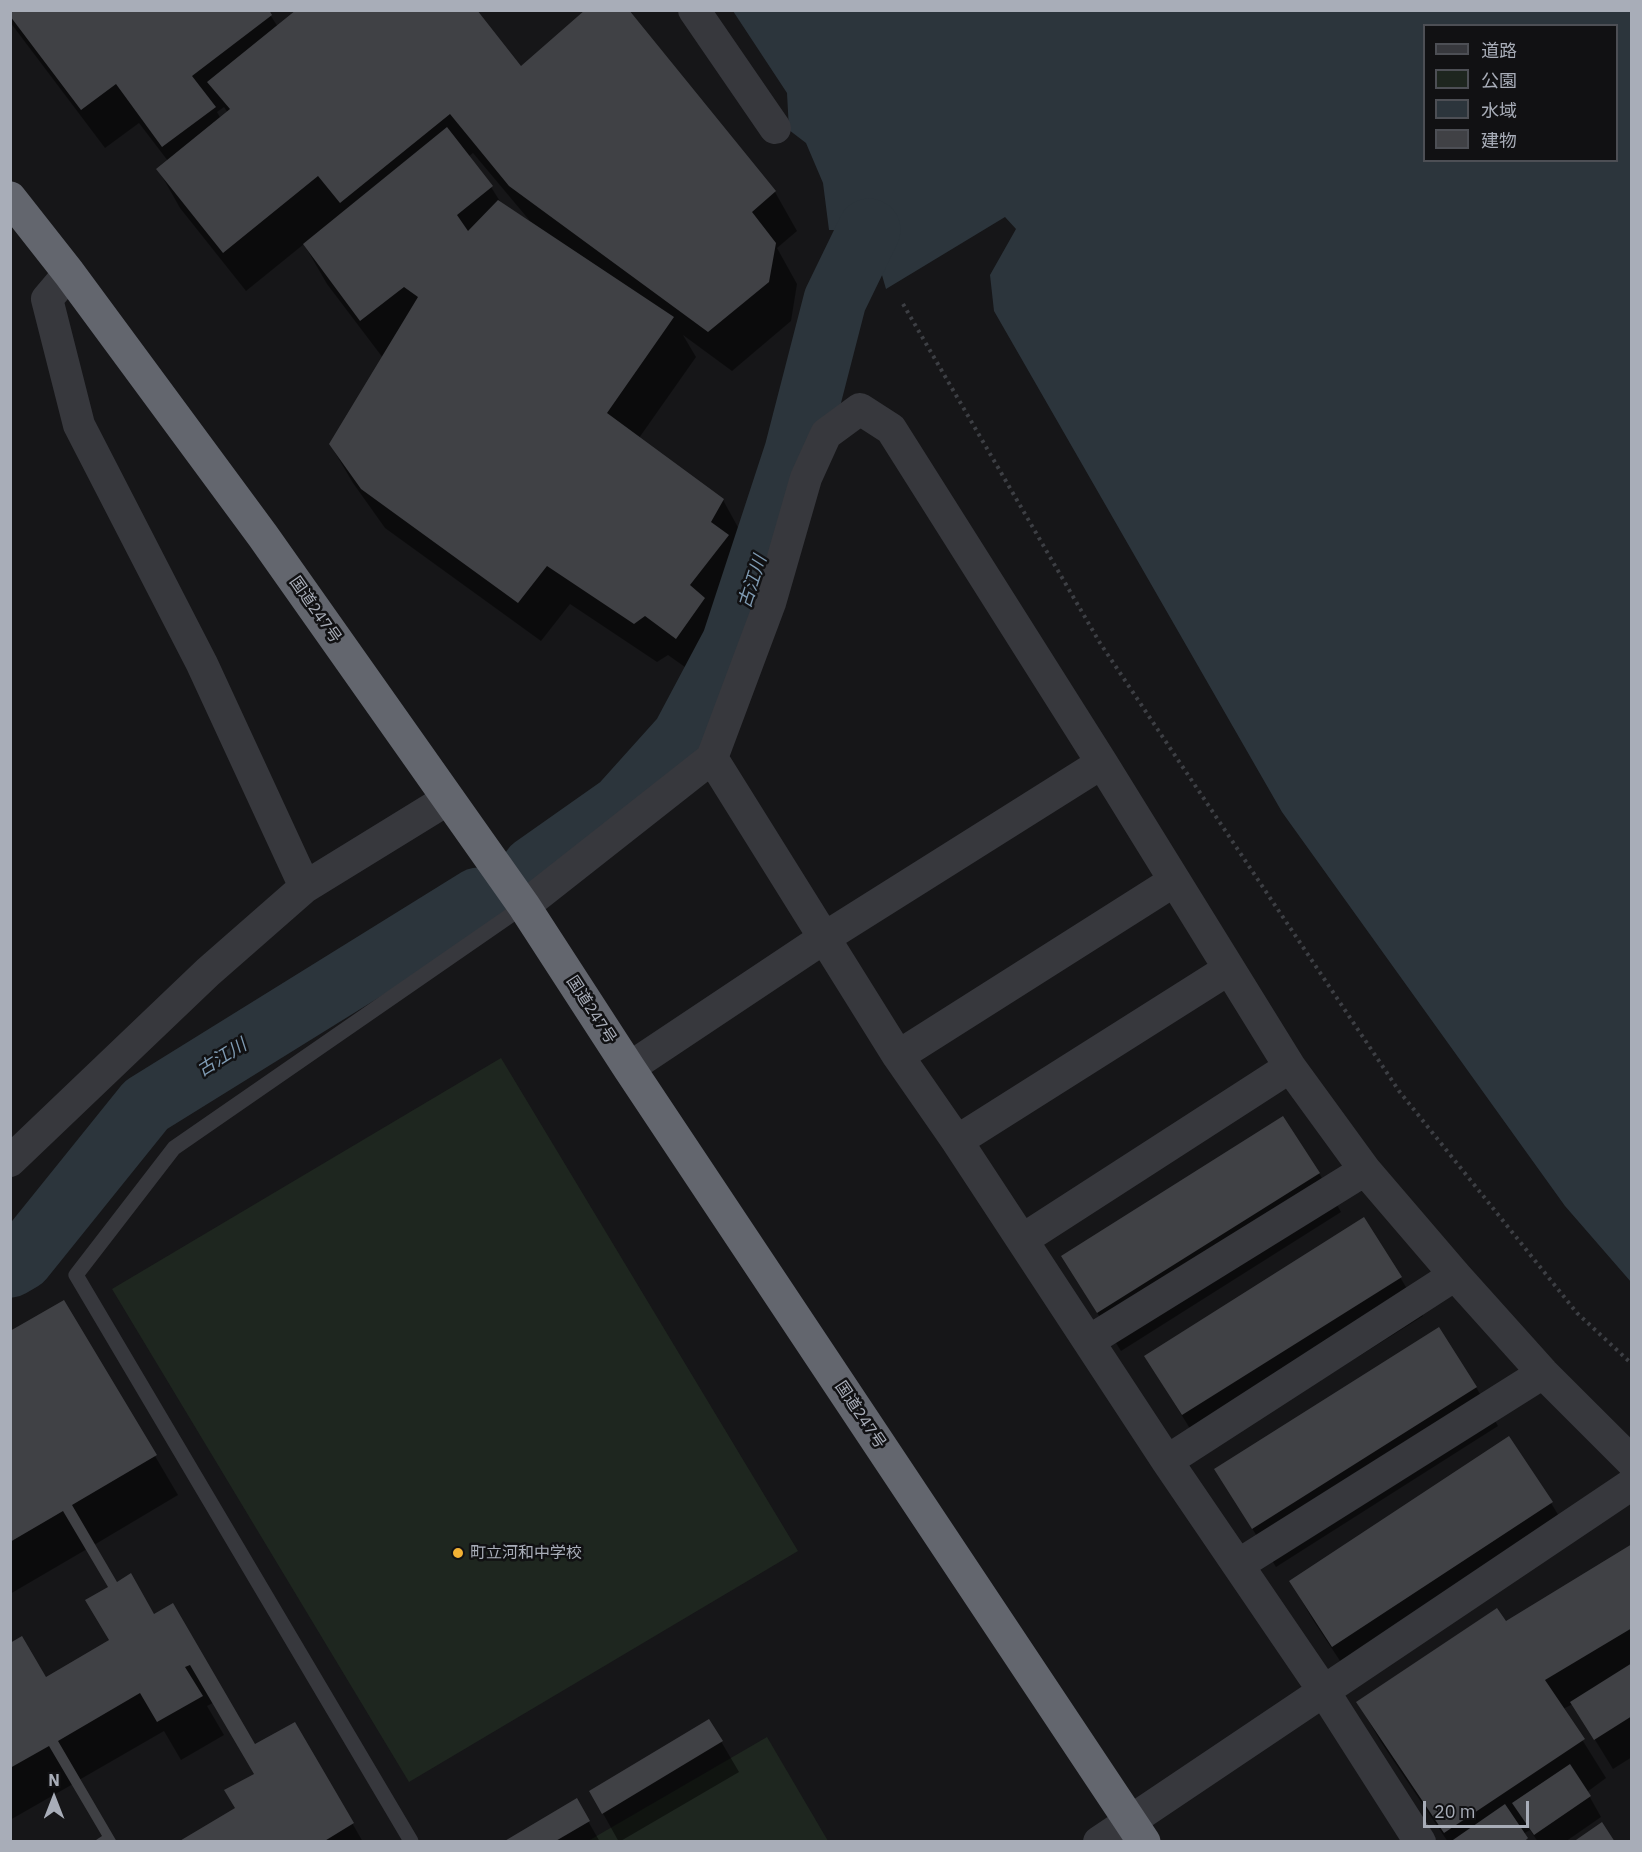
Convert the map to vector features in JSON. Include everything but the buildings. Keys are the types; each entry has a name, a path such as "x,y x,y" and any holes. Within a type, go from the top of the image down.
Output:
{"highway":[{"name":"国道247号","path":"10,198 69,273 263,536 524,906 629,1068 1137,1831"}],"street":[{"path":"694,10 775,128"},
{"path":"69,273 47,299 78,425 202,664 305,886"},
{"path":"524,906 712,758 770,603 806,478 826,434 860,409 891,429 1290,1067 1365,1170 1543,1373 1632,1462"},
{"path":"712,758 898,1056 957,1141 1167,1461 1323,1690 1420,1842"},
{"path":"629,1068 824,938 1102,763"},
{"path":"10,1161 208,972 305,886 447,799"},
{"path":"898,1056 1174,881"},
{"path":"957,1141 1229,969"},
{"path":"1022,1240 1290,1067"},
{"path":"1089,1341 1365,1170"},
{"path":"1167,1461 1455,1275"},
{"path":"1238,1565 1543,1373"},
{"path":"1099,1842 1137,1831 1323,1690 1632,1484"}],"lane":[{"path":"411,1841 76,1275 174,1148 524,906"}],"path":[{"path":"903,304 1100,643 1399,1091 1577,1312 1632,1364"}],"green space":[{"path":"501,1058 798,1551 409,1782 112,1289"},
{"path":"767,1737 828,1841 588,1841"}],"water":[{"path":"733,11 1631,11 1631,1282 1565,1206 1282,812 994,311 990,275 1016,229 1005,217 886,289 869,230 829,230 823,183 806,143 789,130 787,93"}],"waterway":[{"name":"古江川","path":"533,868 621,806 683,737 733,643 796,451 835,300 869,230"},
{"name":"古江川","path":"10,1266 22,1259 146,1105 478,899"}],"place":[{"name":"町立河和中学校","path":"458,1553"}]}
